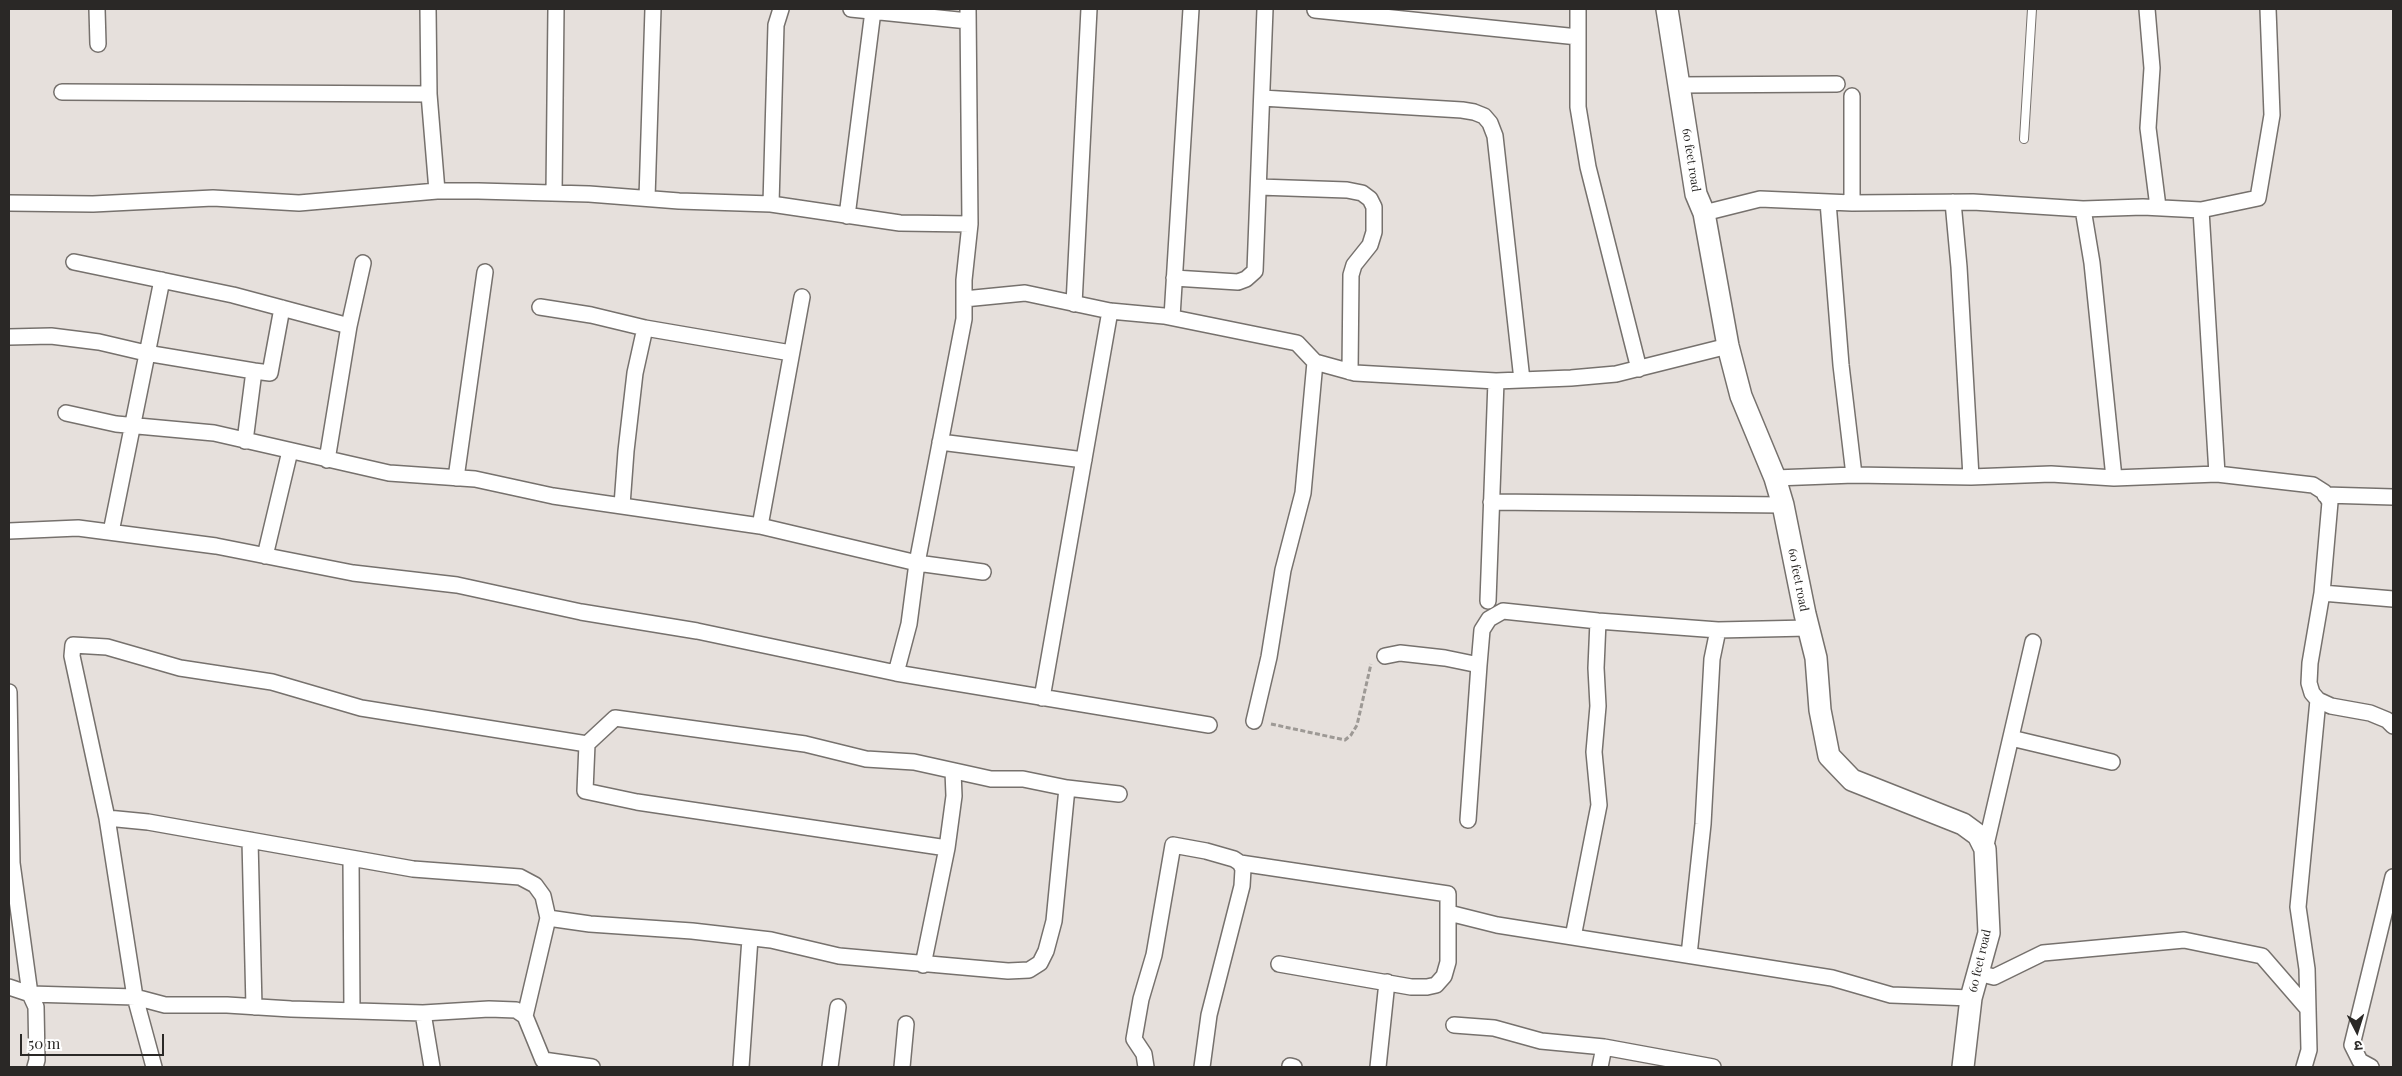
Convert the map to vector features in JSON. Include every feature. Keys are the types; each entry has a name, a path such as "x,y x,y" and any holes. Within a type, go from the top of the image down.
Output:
{"street":[{"path":"97,9 98,44"},
{"path":"428,9 429,94 437,191"},
{"path":"554,193 556,9"},
{"path":"647,198 653,9"},
{"path":"771,204 775,44 776,25 781,9"},
{"path":"851,9 968,15 970,224 964,319 917,563 909,624 896,673"},
{"path":"1074,304 1089,9"},
{"path":"1172,317 1190,9"},
{"path":"1174,278 1238,282 1246,279 1255,271 1265,9"},
{"path":"1578,9 1578,107 1588,167 1639,369"},
{"name":"60 feet road","path":"1667,9 1696,194 1704,213 1728,346 1741,396 1775,478 1783,505 1816,658 1825,740 1829,756 1840,770 1852,780 1874,790 1928,808 1963,824 1978,835 1985,849 1989,933 1971,998 1962,1067"},
{"path":"2147,9 2152,68 2148,128 2158,207"},
{"path":"1704,213 1760,199 1852,203 1953,202 2083,209 2158,207 2200,210 2258,198 2272,115 2268,9"},
{"path":"1315,10 1578,37"},
{"path":"847,216 874,11"},
{"path":"1680,85 1837,84"},
{"path":"62,92 429,94"},
{"path":"1852,96 1852,203"},
{"path":"1262,98 1462,110 1479,114 1490,123 1495,136 1522,380"},
{"path":"1259,187 1347,190 1362,193 1370,199 1374,207 1374,232 1370,245 1354,265 1351,275 1350,372"},
{"path":"9,202 93,204 213,198 299,203 437,191 554,193 771,204 900,223 970,224"},
{"path":"1828,202 1841,365 1854,475"},
{"path":"1953,202 1960,276 1971,477"},
{"path":"2083,209 2092,263 2114,478"},
{"path":"2200,210 2217,474"},
{"path":"74,262 233,294 349,326"},
{"path":"327,460 349,326 363,263"},
{"path":"456,478 485,272"},
{"path":"111,532 162,280"},
{"path":"964,299 1025,293 1110,311 1172,317 1297,344 1315,362 1350,372 1496,382 1589,376 1639,369 1728,346"},
{"path":"760,526 802,297"},
{"path":"540,306 591,315 645,328 791,353"},
{"path":"9,337 51,336 99,342 146,353 270,373 282,308"},
{"path":"1042,698 1110,311"},
{"path":"622,505 632,403 645,328"},
{"path":"1254,720 1269,656 1283,570 1303,493 1315,362"},
{"path":"246,441 254,371"},
{"path":"1488,601 1496,382"},
{"path":"66,413 116,424 214,433 389,473 475,480 553,496 760,526 917,563 982,572"},
{"path":"940,442 1084,460"},
{"path":"265,556 290,451"},
{"path":"1775,478 1854,475 1971,477 2051,474 2114,478 2217,474 2313,485 2326,495 2330,502 2322,593 2310,663 2309,683 2312,693 2318,700 2331,706 2370,713 2387,720 2393,726"},
{"path":"2326,495 2393,497"},
{"path":"1491,502 1783,505"},
{"path":"9,531 78,528 216,546 353,573 457,584 581,612 697,631 896,673 1209,726"},
{"path":"2322,593 2393,599"},
{"path":"1468,820 1482,630 1490,619 1503,611 1598,621 1718,630 1808,628"},
{"path":"1574,937 1599,805 1594,752 1598,706 1596,668 1598,621"},
{"path":"1689,955 1703,824 1712,659 1718,630"},
{"path":"1985,849 2032,642"},
{"path":"154,1067 135,997 107,818 72,656 74,645 107,647 180,668 272,682 361,708 587,744"},
{"path":"1385,656 1400,653 1445,658 1479,665"},
{"path":"9,692 12,863 30,994 36,1007 37,1060 35,1067"},
{"path":"2304,1067 2310,1050 2307,969 2298,907 2318,700"},
{"path":"947,848 638,802 585,791 587,744 615,718 805,744 866,759 914,762 991,779 1023,779 1066,788 1119,794"},
{"path":"2011,738 2112,762"},
{"path":"923,965 947,848 954,796 953,771"},
{"path":"548,918 590,924 692,931 770,940 839,956 923,965 1008,971 1029,970 1040,964 1054,921 1066,788"},
{"path":"107,818 148,822 413,869 520,877 535,885 542,896 548,918 525,1016"},
{"path":"250,840 254,1007"},
{"path":"1146,1067 1144,1054 1134,1039 1141,999 1154,955 1172,845 1206,851 1240,863 1448,894 1448,962 1444,976 1436,985 1427,987 1387,982 1280,964"},
{"path":"351,859 352,1011"},
{"path":"1202,1067 1209,1015 1242,886 1243,869 1240,863"},
{"path":"2371,1067 2360,1060 2352,1045 2393,877"},
{"path":"1449,913 1497,925 1832,978 1891,996 1971,998"},
{"path":"741,1067 750,938"},
{"path":"1978,973 1994,977 2044,953 2184,940 2262,956 2308,1009"},
{"path":"1378,1067 1387,982"},
{"path":"9,987 30,994 135,997 165,1005 423,1013 489,1008 516,1010 525,1016 544,1064 592,1067"},
{"path":"830,1067 838,1007"},
{"path":"423,1013 432,1067"},
{"path":"902,1067 906,1024"},
{"path":"1454,1025 1494,1028 1541,1041 1604,1047 1713,1067"},
{"path":"1600,1067 1604,1047"}],"lane":[{"path":"2024,139 2032,9"}],"path":[{"path":"1254,720 1345,740 1351,735 1356,725 1370,665 1385,656"}]}
